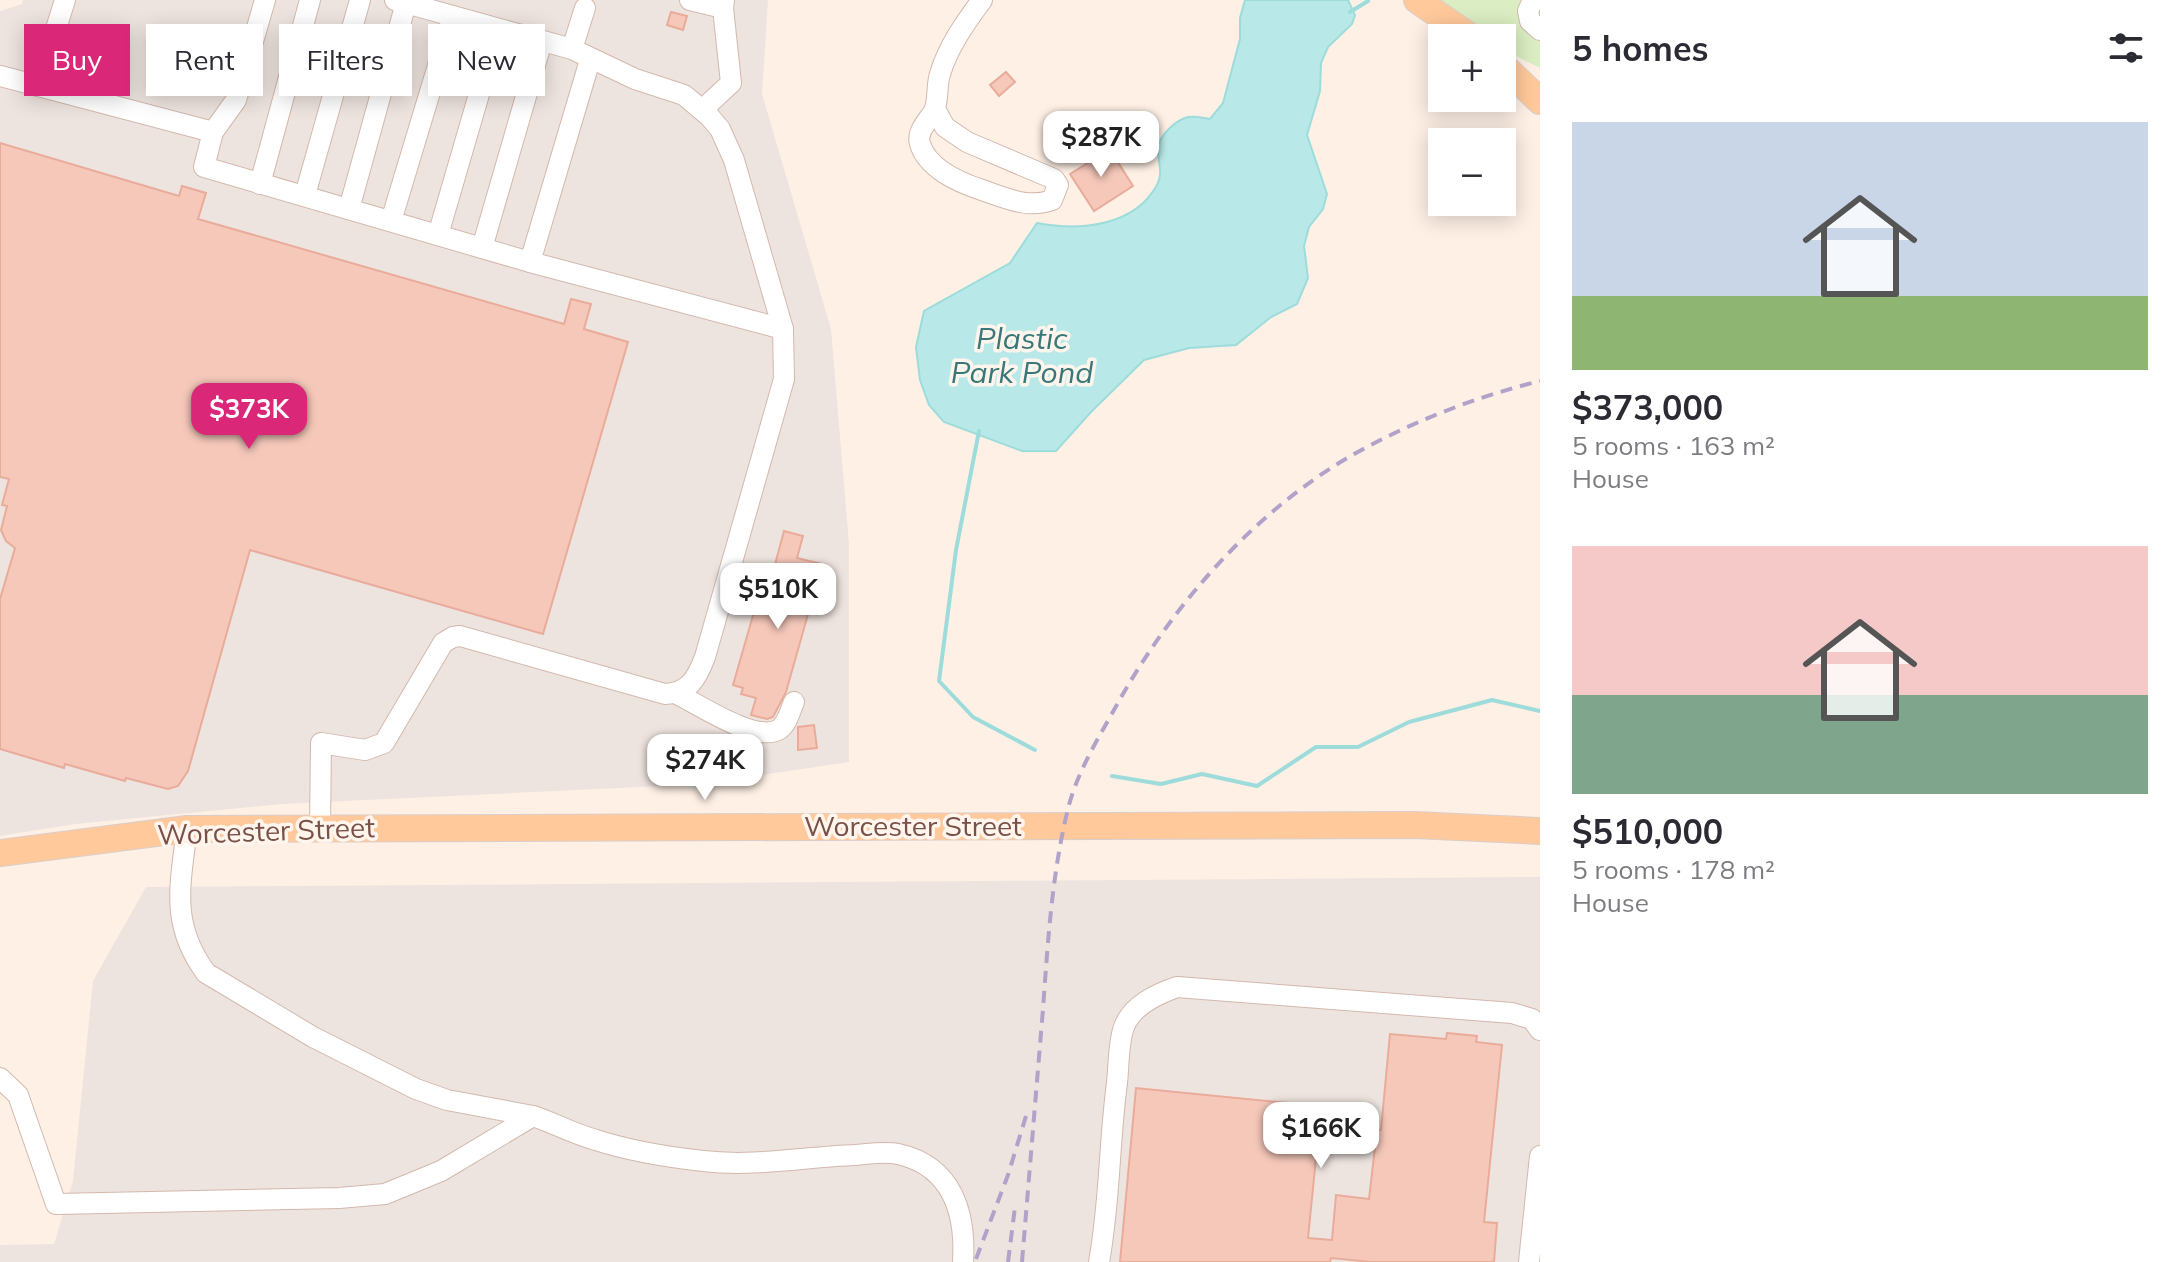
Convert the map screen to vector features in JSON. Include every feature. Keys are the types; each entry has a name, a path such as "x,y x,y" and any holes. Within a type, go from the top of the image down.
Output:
{"main road":[{"path":"1417,0 1452,24"},
{"path":"1516,78 1540,101"},
{"name":"Worcester Street","path":"0,853 187,829 1429,825 1540,831"}],"lane":[{"path":"57,24 65,0"},
{"path":"265,0 236,100 213,132 204,167 530,262 783,329"},
{"path":"260,184 310,0"},
{"path":"305,195 360,0"},
{"path":"690,0 723,4 731,83 702,110"},
{"path":"935,109 945,127 967,142 1054,179 1058,185 1052,200 1040,205 1020,203 966,185 938,169 920,143 921,132 935,109 939,75 958,33 982,0"},
{"path":"1533,0 1528,11 1530,21 1540,30"},
{"path":"349,209 412,3 481,24"},
{"path":"572,49 585,8"},
{"path":"391,221 453,16"},
{"path":"545,42 572,49 635,79 684,95 720,129 734,160 783,329 784,379 705,657 692,683 677,694"},
{"path":"530,262 590,60"},
{"path":"0,76 24,82"},
{"path":"76,96 213,132"},
{"path":"438,235 478,96"},
{"path":"482,248 526,96"},
{"path":"320,828 321,743 365,750 384,743 443,643 453,637 460,636 665,694 677,694 748,730 763,733 776,731 784,724 794,702"},
{"path":"187,829 178,898 183,932 194,957 206,973 313,1037 416,1089 447,1100 533,1116 596,1141 648,1153 706,1162 768,1163 896,1153 937,1172 951,1192 964,1238 963,1262"},
{"path":"1099,1262 1124,1026 1135,1011 1155,995 1177,987 1512,1013 1532,1019 1540,1030"},
{"path":"0,1078 18,1095 56,1204 339,1198 385,1194 441,1171 533,1116"},
{"path":"1529,1262 1540,1156"}],"shaded area":[{"path":"23,0 768,0 762,94 831,329 849,544 849,762 703,784 282,804 75,824 0,836 0,11 22,4"},
{"path":"1540,877 1540,1262 0,1262 0,1245 54,1244 73,1181 93,981 146,887"}],"green space":[{"path":"1411,0 1540,0 1540,68 1516,56 1516,24 1455,24"}],"water":[{"name":"Plastic Park Pond","path":"1245,0 1348,0 1355,15 1352,24 1328,47 1321,63 1320,91 1307,135 1327,194 1323,209 1309,227 1304,246 1308,278 1297,304 1271,317 1236,345 1189,348 1144,360 1056,451 1022,451 944,422 929,405 920,380 916,347 924,311 1010,263 1037,223 1087,226 1104,223 1120,218 1147,199 1159,180 1158,148 1164,134 1185,118 1210,119 1223,103 1240,39 1240,18"}],"building":[{"path":"671,12 687,16 683,30 667,25"},
{"path":"1006,72 1015,82 999,96 990,85"},
{"path":"0,143 179,196 182,186 206,193 198,219 564,324 571,299 591,304 584,329 628,342 543,634 250,550 188,771 178,786 168,789 126,778 125,781 65,764 64,768 0,749 0,599 15,548 6,541 1,530 7,506 2,505 9,479 0,477"},
{"path":"1107,145 1133,186 1094,211 1070,174 1091,161 1088,156"},
{"path":"784,531 803,536 797,558 826,565 822,580 818,579 786,692 773,717 767,719 751,715 756,698 741,694 743,688 733,685 760,591 785,599 793,573 774,568"},
{"path":"814,725 817,748 798,750 798,727"},
{"path":"1447,1033 1477,1036 1476,1042 1502,1045 1484,1222 1497,1223 1494,1262 1371,1262 1331,1258 1330,1262 1120,1262 1136,1088 1337,1108 1336,1126 1381,1130 1390,1034 1446,1039","holes":["1334,1143 1375,1147 1369,1199 1336,1195 1332,1240 1308,1238 1317,1148 1333,1150"]}],"waterway":[{"path":"1350,12 1368,1"},
{"path":"979,431 956,550 939,681 973,717 1035,750"},
{"path":"1112,776 1161,784 1202,774 1257,786 1316,747 1358,747 1409,722 1492,700 1540,711"}],"railway":[{"path":"1022,1262 1058,855 1078,778 1140,665 1190,596 1218,564 1280,505 1314,480 1349,457 1418,422 1467,403 1540,381"},
{"path":"976,1259 1008,1175 1026,1116"},
{"path":"1008,1262 1015,1207"}]}
